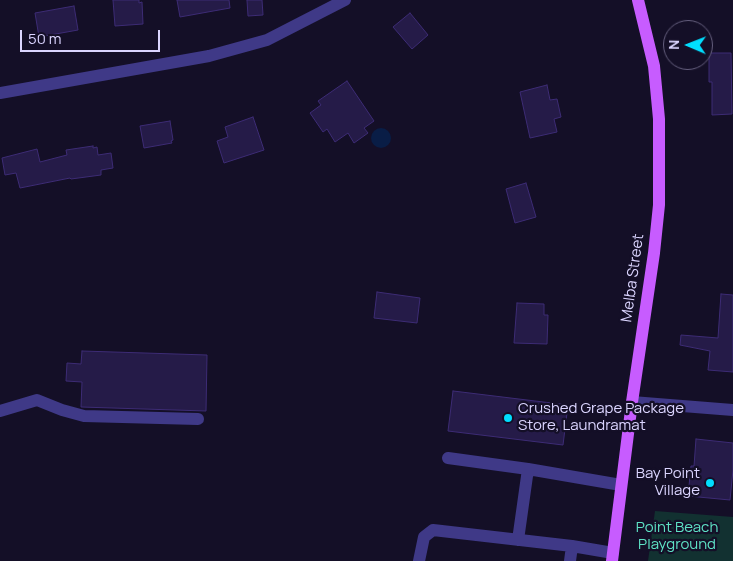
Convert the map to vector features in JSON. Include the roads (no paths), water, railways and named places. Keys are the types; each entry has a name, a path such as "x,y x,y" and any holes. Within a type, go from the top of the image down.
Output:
{"main road":[{"name":"Melba Street","path":"612,557 659,205 660,119 654,66 638,0"}],"street":[{"path":"0,93 209,56 267,40 345,0"},
{"path":"0,411 37,400 84,416 198,419"},
{"path":"632,402 733,410"},
{"path":"448,458 621,485"},
{"path":"518,540 528,469"},
{"path":"419,561 424,536 433,530 572,546 612,557"},
{"path":"570,561 572,546"}],"water":[{"path":"377,128 385,128 391,134 391,142 385,148 377,148 371,142 371,134"}],"place":[{"name":"Crushed Grape Package Store, Laundramat","path":"508,418"},
{"name":"Bay Point Village","path":"710,483"}],"park label":[{"name":"Point Beach Playground","path":"677,536"}]}
